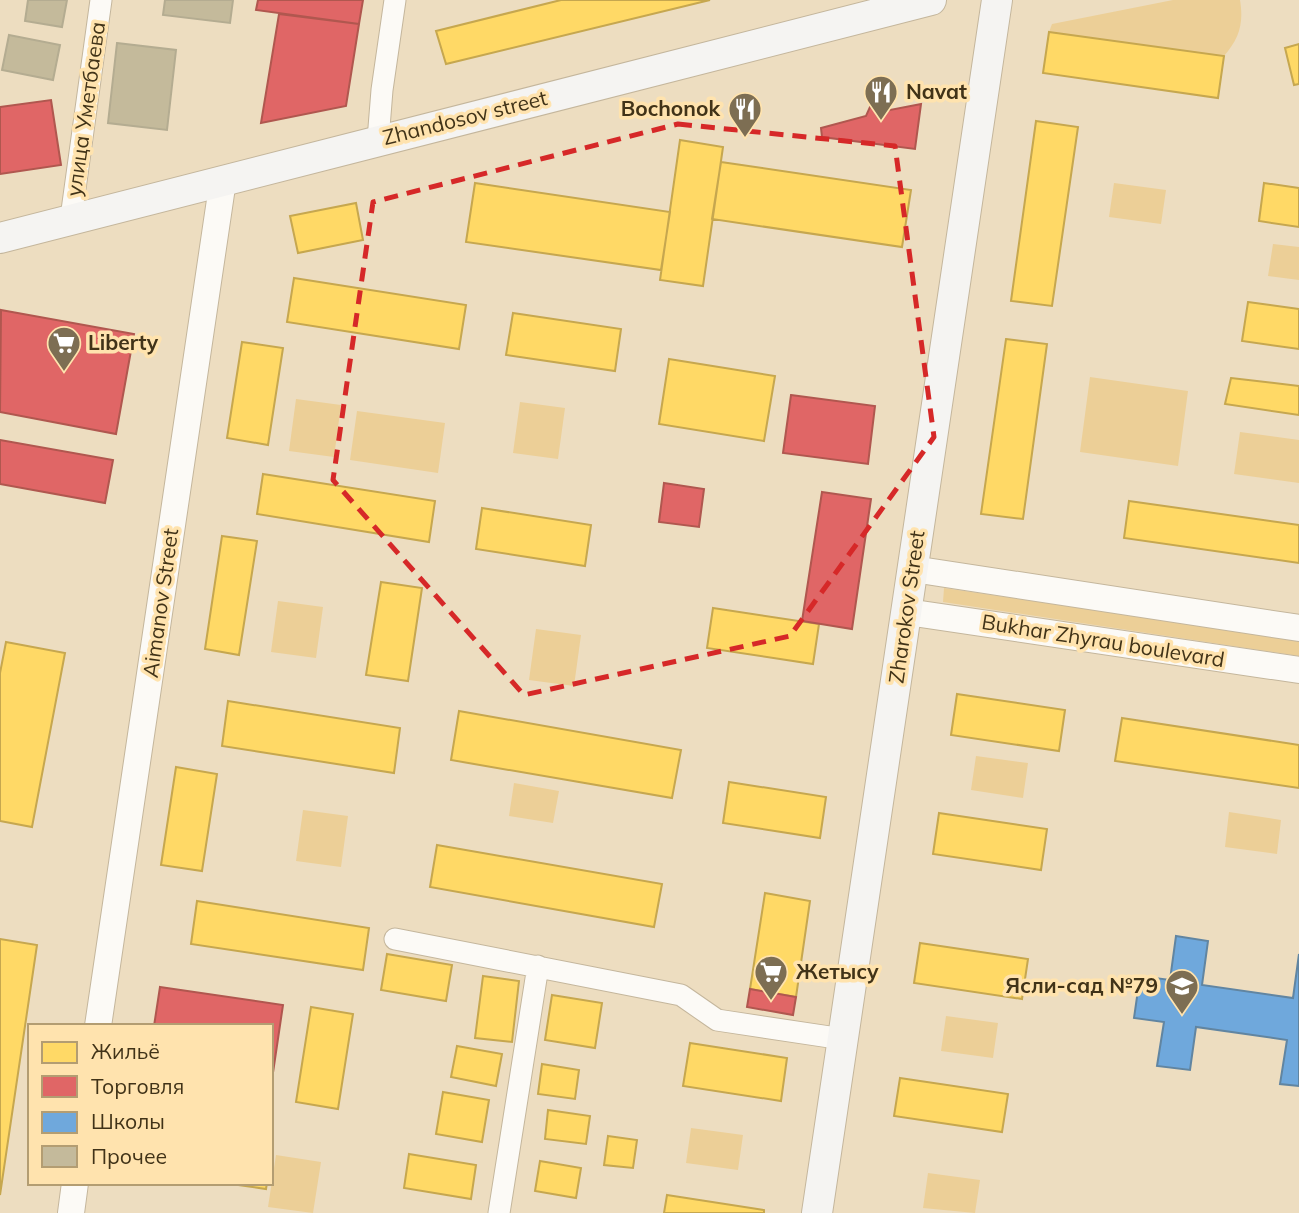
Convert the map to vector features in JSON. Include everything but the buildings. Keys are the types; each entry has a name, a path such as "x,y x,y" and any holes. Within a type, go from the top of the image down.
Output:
{"main road":[{"name":"Zhandosov street","path":"0,237 932,0"},
{"name":"Zharokov Street","path":"817,1213 997,0"}],"street":[{"name":"улица Уметбаева","path":"71,218 101,0"},
{"path":"378,140 395,0"},
{"name":"Aimanov Street","path":"98,1024 223,180"},
{"name":"Bukhar Zhyrau boulevard","path":"913,569 1299,628"},
{"name":"Bukhar Zhyrau boulevard","path":"906,612 1299,670"},
{"path":"395,939 681,995 717,1020 843,1039"},
{"path":"499,1213 538,966"},
{"path":"71,1213 75,1185"}],"highlighted area":[{"path":"678,124 895,146 934,437 790,636 524,695 333,480 373,202"}],"shaded area":[{"path":"1173,0 1240,0 1239,31 1224,56 1049,32 1052,24"},
{"path":"1114,183 1166,190 1161,224 1109,217"},
{"path":"1273,244 1299,247 1299,280 1268,276"},
{"path":"1090,377 1188,391 1178,466 1080,452"},
{"path":"296,399 341,405 334,457 289,451"},
{"path":"520,402 565,408 558,459 513,453"},
{"path":"357,411 445,423 438,473 350,460"},
{"path":"1240,432 1299,440 1299,483 1234,474"},
{"path":"944,588 1299,640 1299,656 943,602"},
{"path":"278,601 323,607 316,658 271,652"},
{"path":"536,629 581,635 574,686 529,680"},
{"path":"976,756 1028,763 1023,798 971,790"},
{"path":"514,783 559,791 553,823 509,816"},
{"path":"303,810 348,816 341,867 296,861"},
{"path":"1229,812 1281,820 1277,854 1225,847"},
{"path":"946,1016 998,1023 993,1058 941,1051"},
{"path":"691,1128 743,1135 738,1170 686,1163"},
{"path":"276,1155 321,1162 313,1213 268,1207"},
{"path":"928,1173 980,1180 975,1213 923,1208"}],"place":[{"name":"Navat","path":"881,122"},
{"name":"Bochonok","path":"745,139"},
{"name":"Liberty","path":"64,373"},
{"name":"Жетысу","path":"771,1002"},
{"name":"Ясли-сад №79","path":"1182,1016"}]}
